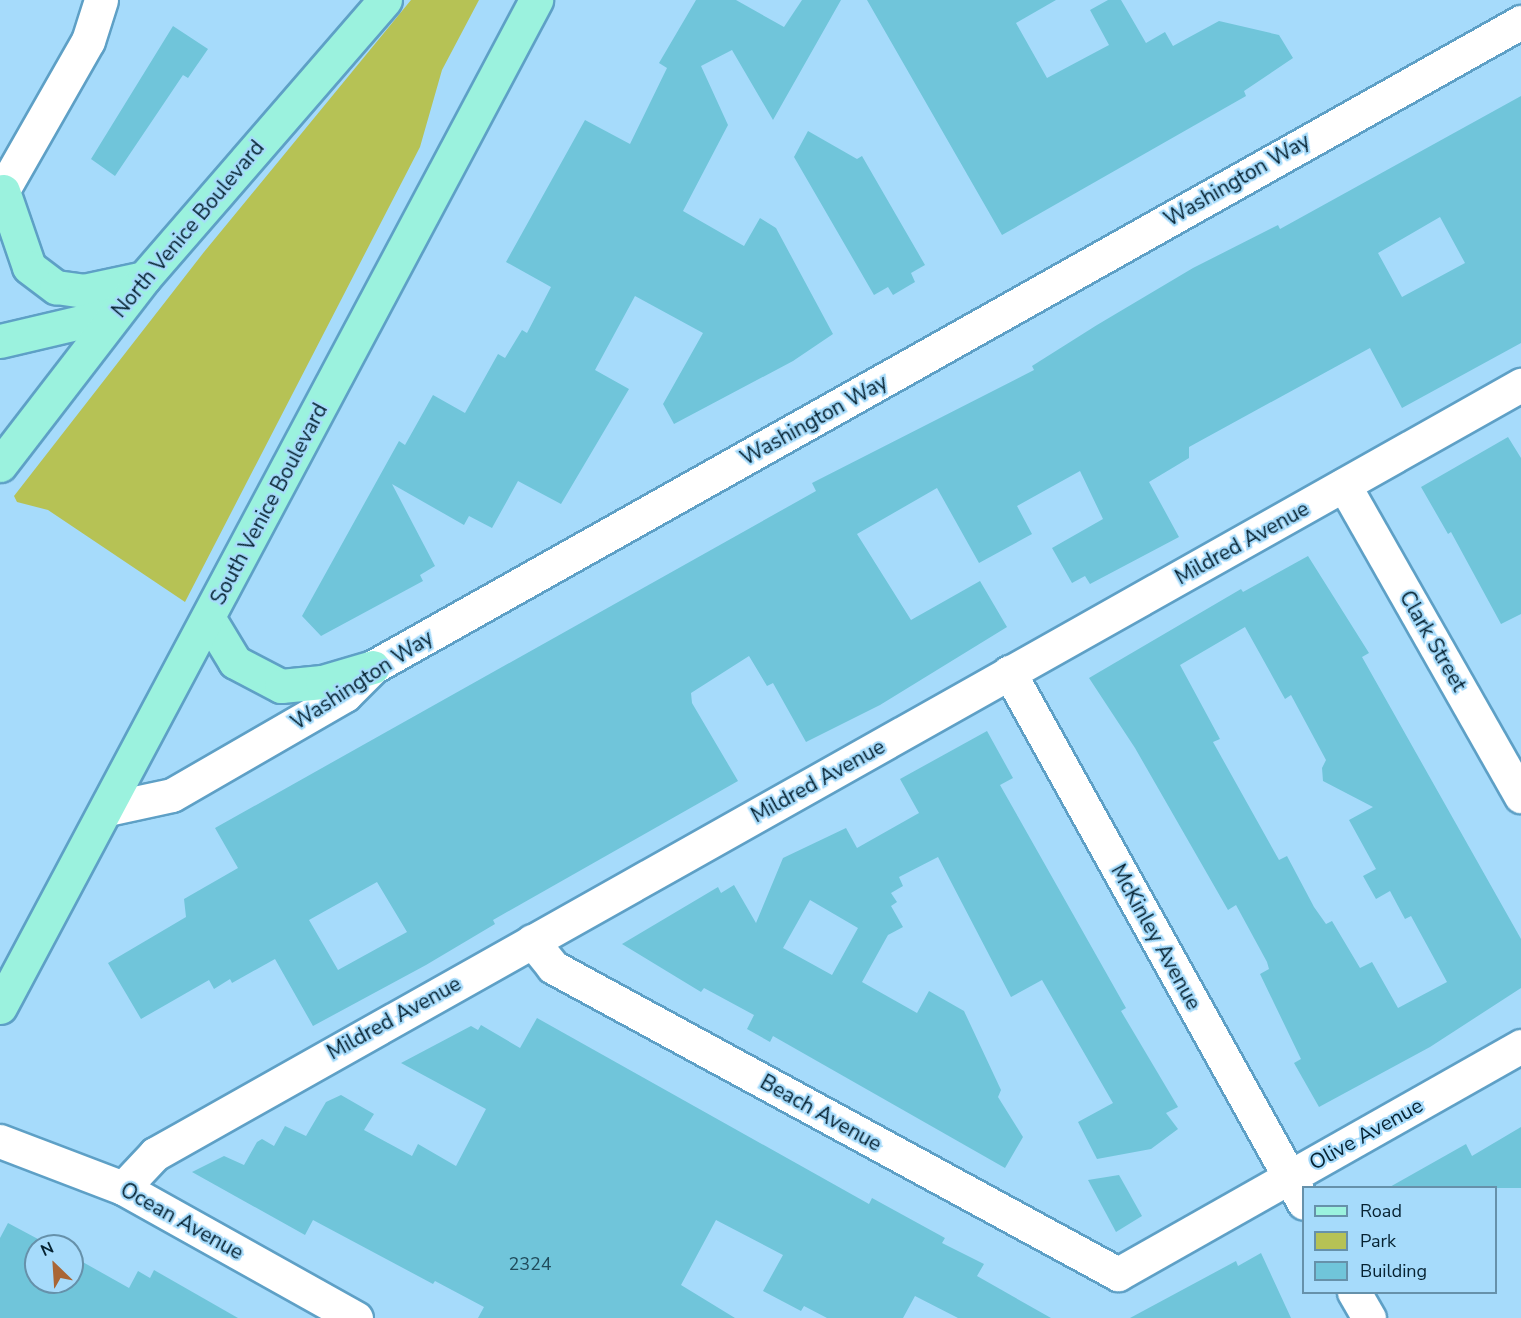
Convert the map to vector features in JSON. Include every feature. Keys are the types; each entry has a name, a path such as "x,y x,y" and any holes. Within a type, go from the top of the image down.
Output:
{"main road":[{"name":"North Venice Boulevard","path":"0,465 144,278 385,0"},
{"name":"South Venice Boulevard","path":"0,1007 209,619 536,0"},
{"path":"1,193 29,267 56,287 84,291 144,278"},
{"path":"0,341 116,314"},
{"path":"209,619 235,662 281,686 322,682 373,667"}],"street":[{"path":"1,193 88,41 101,0"},
{"name":"Washington Way","path":"107,809 172,795 345,695 373,667 1521,22"},
{"name":"Mildred Avenue","path":"123,1188 155,1154 1521,385"},
{"name":"Clark Street","path":"1344,485 1521,796"},
{"name":"McKinley Avenue","path":"1009,672 1296,1190"},
{"name":"Beach Avenue","path":"532,941 553,968 1118,1274"},
{"name":"Olive Avenue","path":"1302,1186 1521,1046"},
{"name":"Ocean Avenue","path":"0,1141 123,1188 312,1308 356,1318"},
{"name":"Olive Avenue","path":"1118,1274 1296,1190"},
{"path":"1355,1294 1369,1318"}],"green space":[{"path":"411,0 479,0 442,70 420,147 185,602 48,510 17,502 14,496 204,252"}],"building":[{"path":"696,0 736,0 784,27 802,0 841,0 773,120 732,50 701,66 728,125 683,211 744,246 760,218 776,228 833,334 793,361 674,424 663,404 703,333 635,296 595,370 629,389 561,504 518,481 492,528 469,516 464,525 392,484 435,566 420,575 423,581 321,636 302,616 399,441 405,445 433,395 465,413 498,354 505,358 522,330 527,333 551,287 506,262 585,120 630,144 667,68 659,63"},
{"path":"867,0 1056,0 1016,23 1047,78 1109,45 1090,10 1108,0 1121,0 1146,43 1165,32 1173,46 1219,21 1279,35 1293,58 1244,91 1246,96 1002,235"},
{"path":"173,26 208,49 188,78 183,75 115,176 91,159"},
{"path":"1521,96 1521,343 1402,408 1370,348 1189,447 1189,458 1149,482 1179,537 1090,584 1085,576 1072,583 1052,548 1103,519 1080,471 1017,506 1032,534 979,563 937,488 857,534 911,620 980,581 1007,627 880,705 806,742 773,683 767,686 749,656 691,693 692,703 738,781 493,920 495,924 426,965 313,1026 275,959 232,983 230,979 214,989 209,980 141,1019 108,963 186,917 184,899 238,868 215,828 816,491 812,483 1034,370 1032,366 1193,268 1278,225 1280,229","holes":["1440,217 1465,263 1402,297 1378,253","377,882 407,932 338,970 309,920"]},
{"path":"808,131 857,159 862,156 925,265 911,273 915,282 893,295 888,287 874,295 794,157"},
{"path":"1508,437 1521,458 1521,614 1501,624 1451,532 1448,534 1421,487"},
{"path":"1308,556 1369,653 1362,657 1521,939 1521,988 1430,1047 1319,1107 1294,1063 1301,1059 1260,974 1269,969 1267,962 1236,905 1228,910 1135,748 1089,678 1241,589 1243,592","holes":["1245,627 1285,699 1291,695 1326,760 1322,768 1323,781 1373,807 1349,820 1376,869 1363,876 1376,899 1390,891 1405,919 1411,916 1447,982 1398,1008 1372,962 1360,968 1332,921 1326,924 1314,907 1287,856 1279,860 1213,742 1220,739 1180,665"]},
{"path":"987,731 1013,778 1000,785 1126,1008 1121,1011 1178,1107 1166,1113 1178,1129 1151,1149 1097,1159 1078,1122 1113,1103 1042,980 1011,997 938,857 899,877 903,886 891,893 897,902 891,906 903,927 888,935 862,982 917,1013 929,991 964,1011 1001,1090 998,1097 1023,1137 1005,1168 773,1036 770,1042 747,1029 754,1015 704,988 701,992 622,944 718,887 721,893 734,885 756,923 783,858 846,828 857,848 919,813 900,779","holes":["810,900 858,928 832,975 783,948"]},
{"path":"537,1018 869,1204 872,1198 945,1238 942,1243 984,1264 977,1276 1051,1318 958,1318 915,1296 903,1318 827,1318 804,1306 801,1311 763,1291 783,1255 716,1220 681,1285 735,1318 478,1318 484,1307 435,1281 433,1284 313,1220 305,1235 192,1172 224,1156 244,1165 257,1142 262,1139 274,1146 285,1126 306,1136 326,1102 341,1095 374,1114 364,1130 412,1156 418,1144 456,1166 486,1109 401,1063 471,1026 478,1030 481,1025 520,1048"},
{"path":"1521,1127 1521,1188 1392,1186 1466,1144 1472,1156"},
{"path":"1119,1175 1142,1216 1116,1232 1088,1180"},
{"path":"8,1223 29,1234 24,1234 24,1294 84,1294 84,1263 129,1288 138,1271 150,1278 154,1270 238,1318 0,1318 0,1238"},
{"path":"1261,1253 1291,1318 1130,1318 1236,1261 1238,1266"}]}
